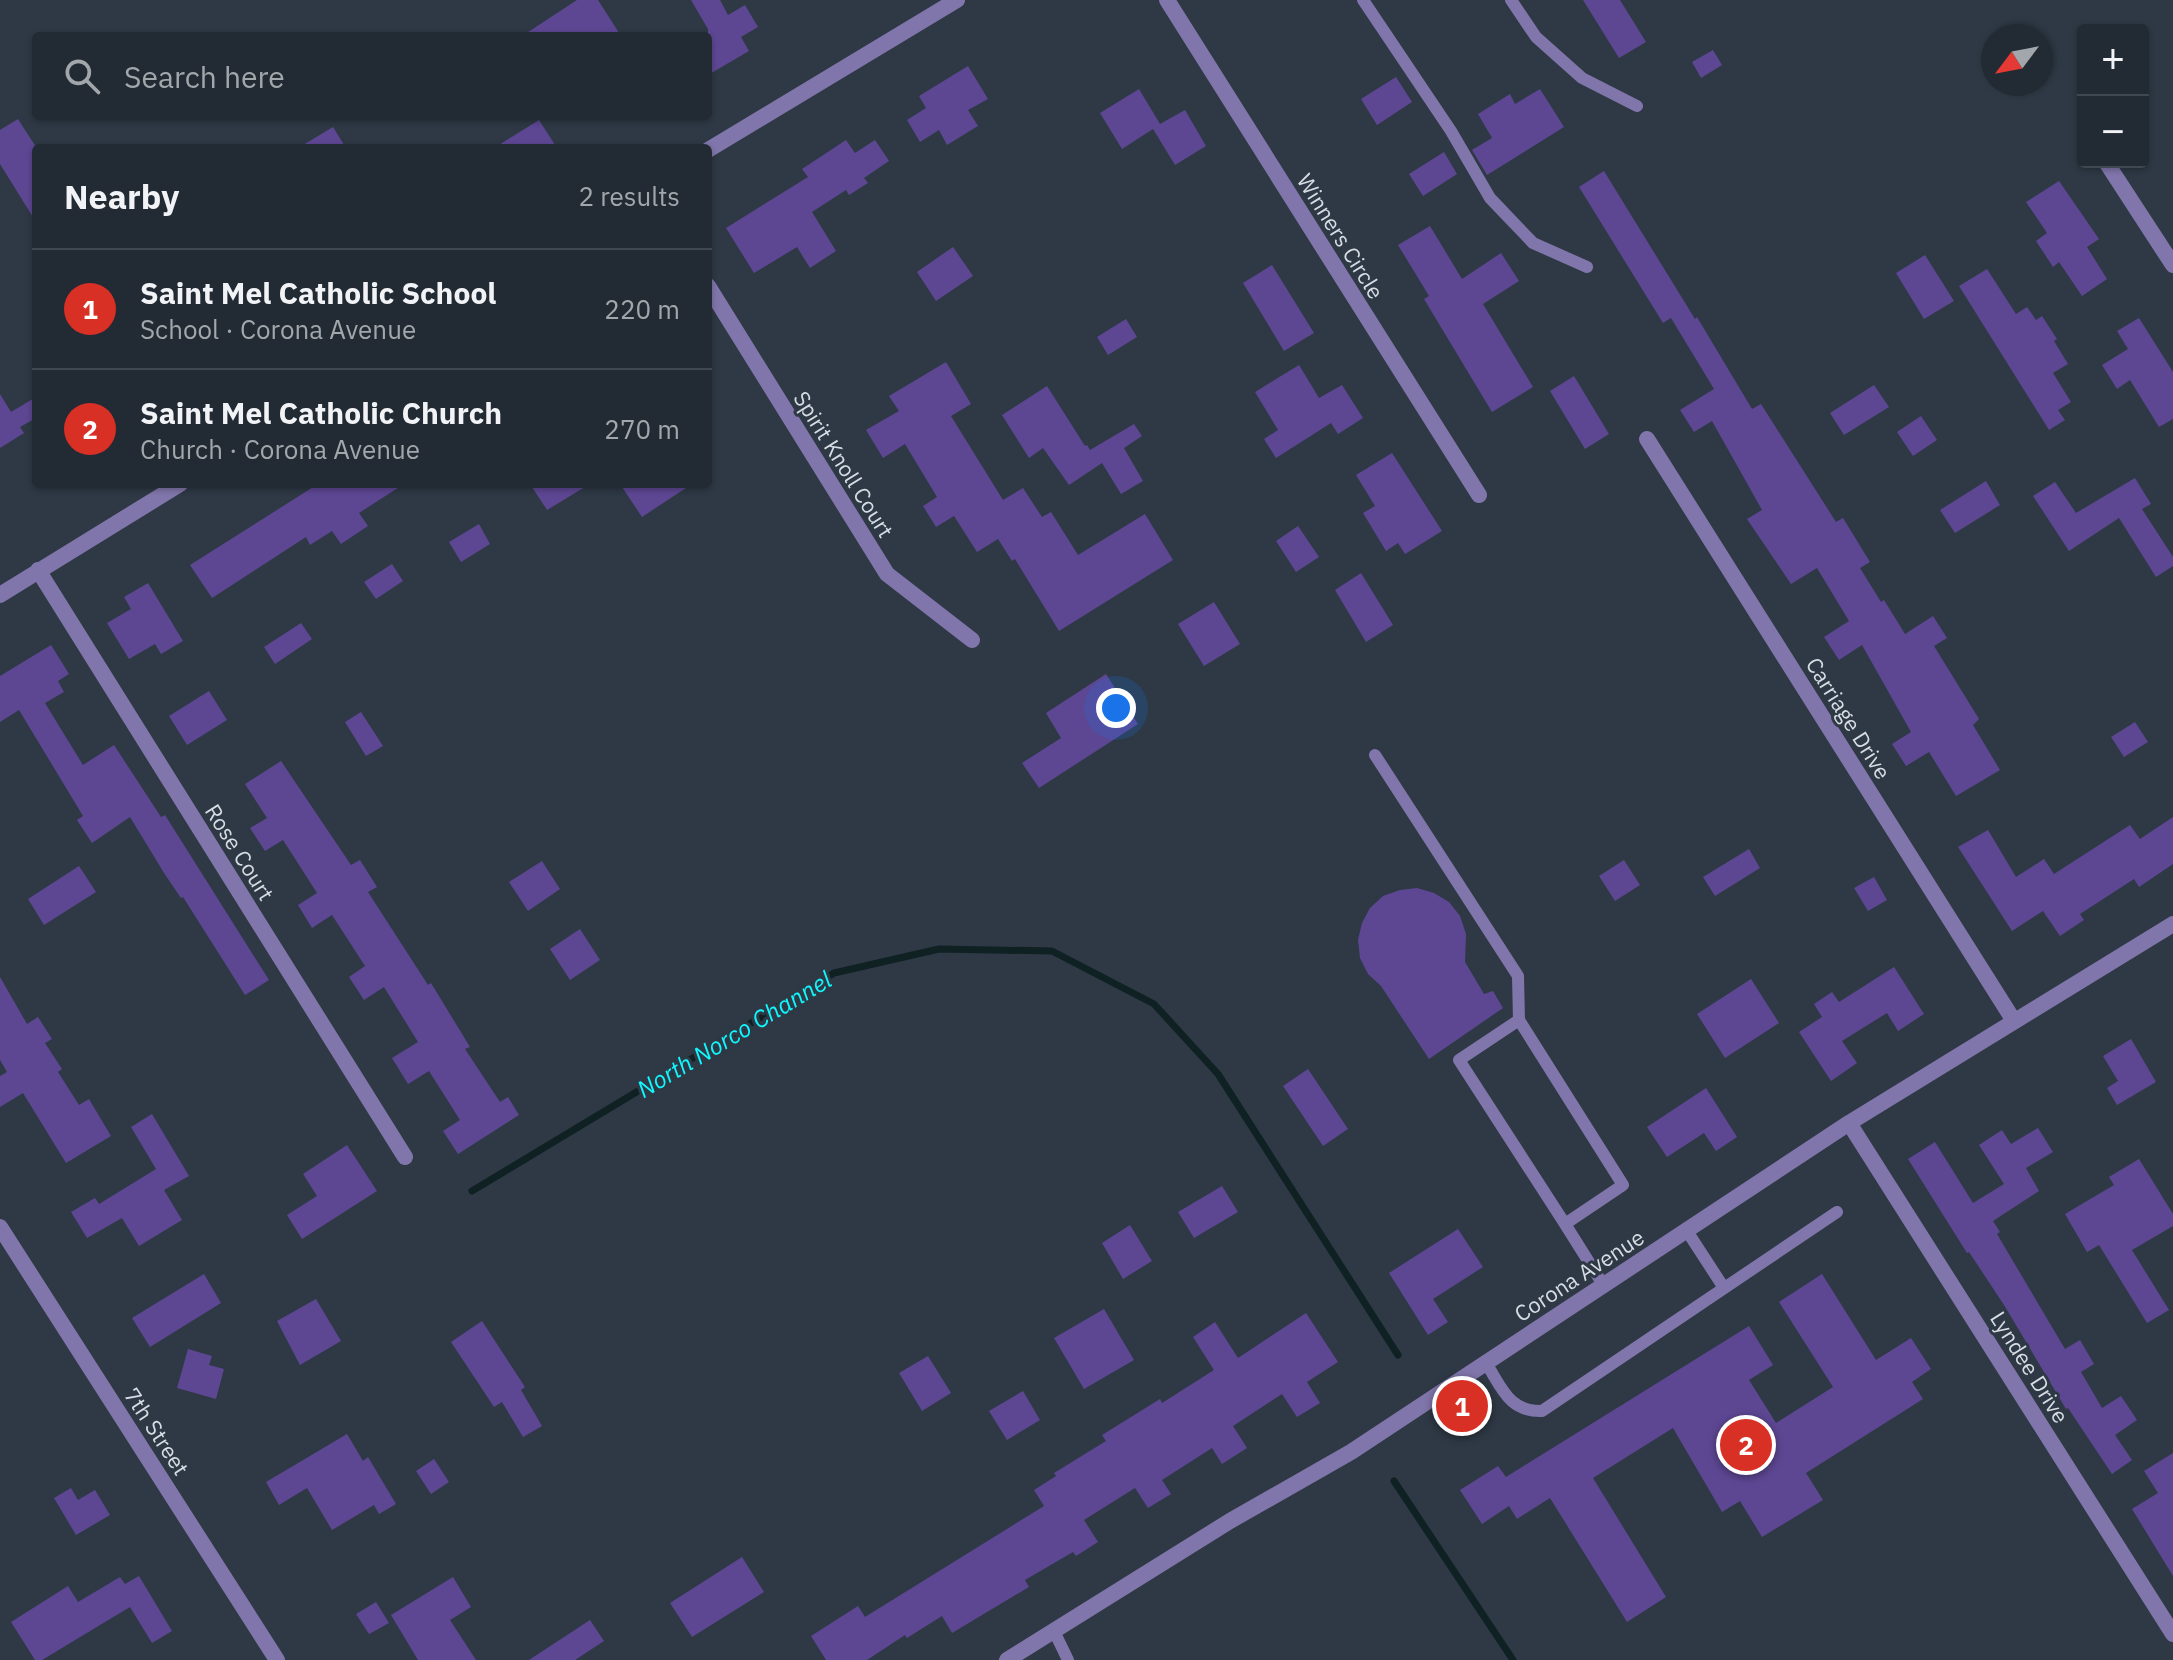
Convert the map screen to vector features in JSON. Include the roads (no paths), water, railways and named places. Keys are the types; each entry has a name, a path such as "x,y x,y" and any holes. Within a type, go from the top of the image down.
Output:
{"street":[{"path":"712,148 957,0"},
{"name":"Winners Circle","path":"1167,0 1479,495"},
{"path":"2110,168 2173,265"},
{"name":"Spirit Knoll Court","path":"712,292 887,574 972,640"},
{"name":"Carriage Drive","path":"1647,439 2014,1021"},
{"path":"0,595 173,488"},
{"name":"Rose Court","path":"38,570 405,1157"},
{"name":"Corona Avenue","path":"1007,1660 1230,1521 1351,1452 1849,1123 2173,924"},
{"name":"Lyndee Drive","path":"1849,1123 2173,1634"},
{"name":"7th Street","path":"0,1227 277,1660"}],"lane":[{"path":"1363,0 1451,131 1490,198 1533,243 1587,267"},
{"path":"1511,0 1536,37 1582,78 1637,106"},
{"path":"1375,755 1518,976 1519,1020 1623,1185 1565,1224"},
{"path":"1519,1020 1459,1060 1604,1286"},
{"path":"1486,1363 1514,1405 1528,1411 1542,1411 1837,1212"},
{"path":"1687,1231 1724,1288"},
{"path":"1054,1631 1068,1660"}],"waterway":[{"name":"North Norco Channel","path":"472,1191 834,973 939,949 1052,951 1154,1004 1218,1074 1398,1355"},
{"name":"North Norco Channel","path":"1394,1481 1513,1660"}],"place":[{"name":"Saint Mel Catholic School","path":"1462,1406"},
{"name":"Saint Mel Catholic Church","path":"1746,1445"}]}
